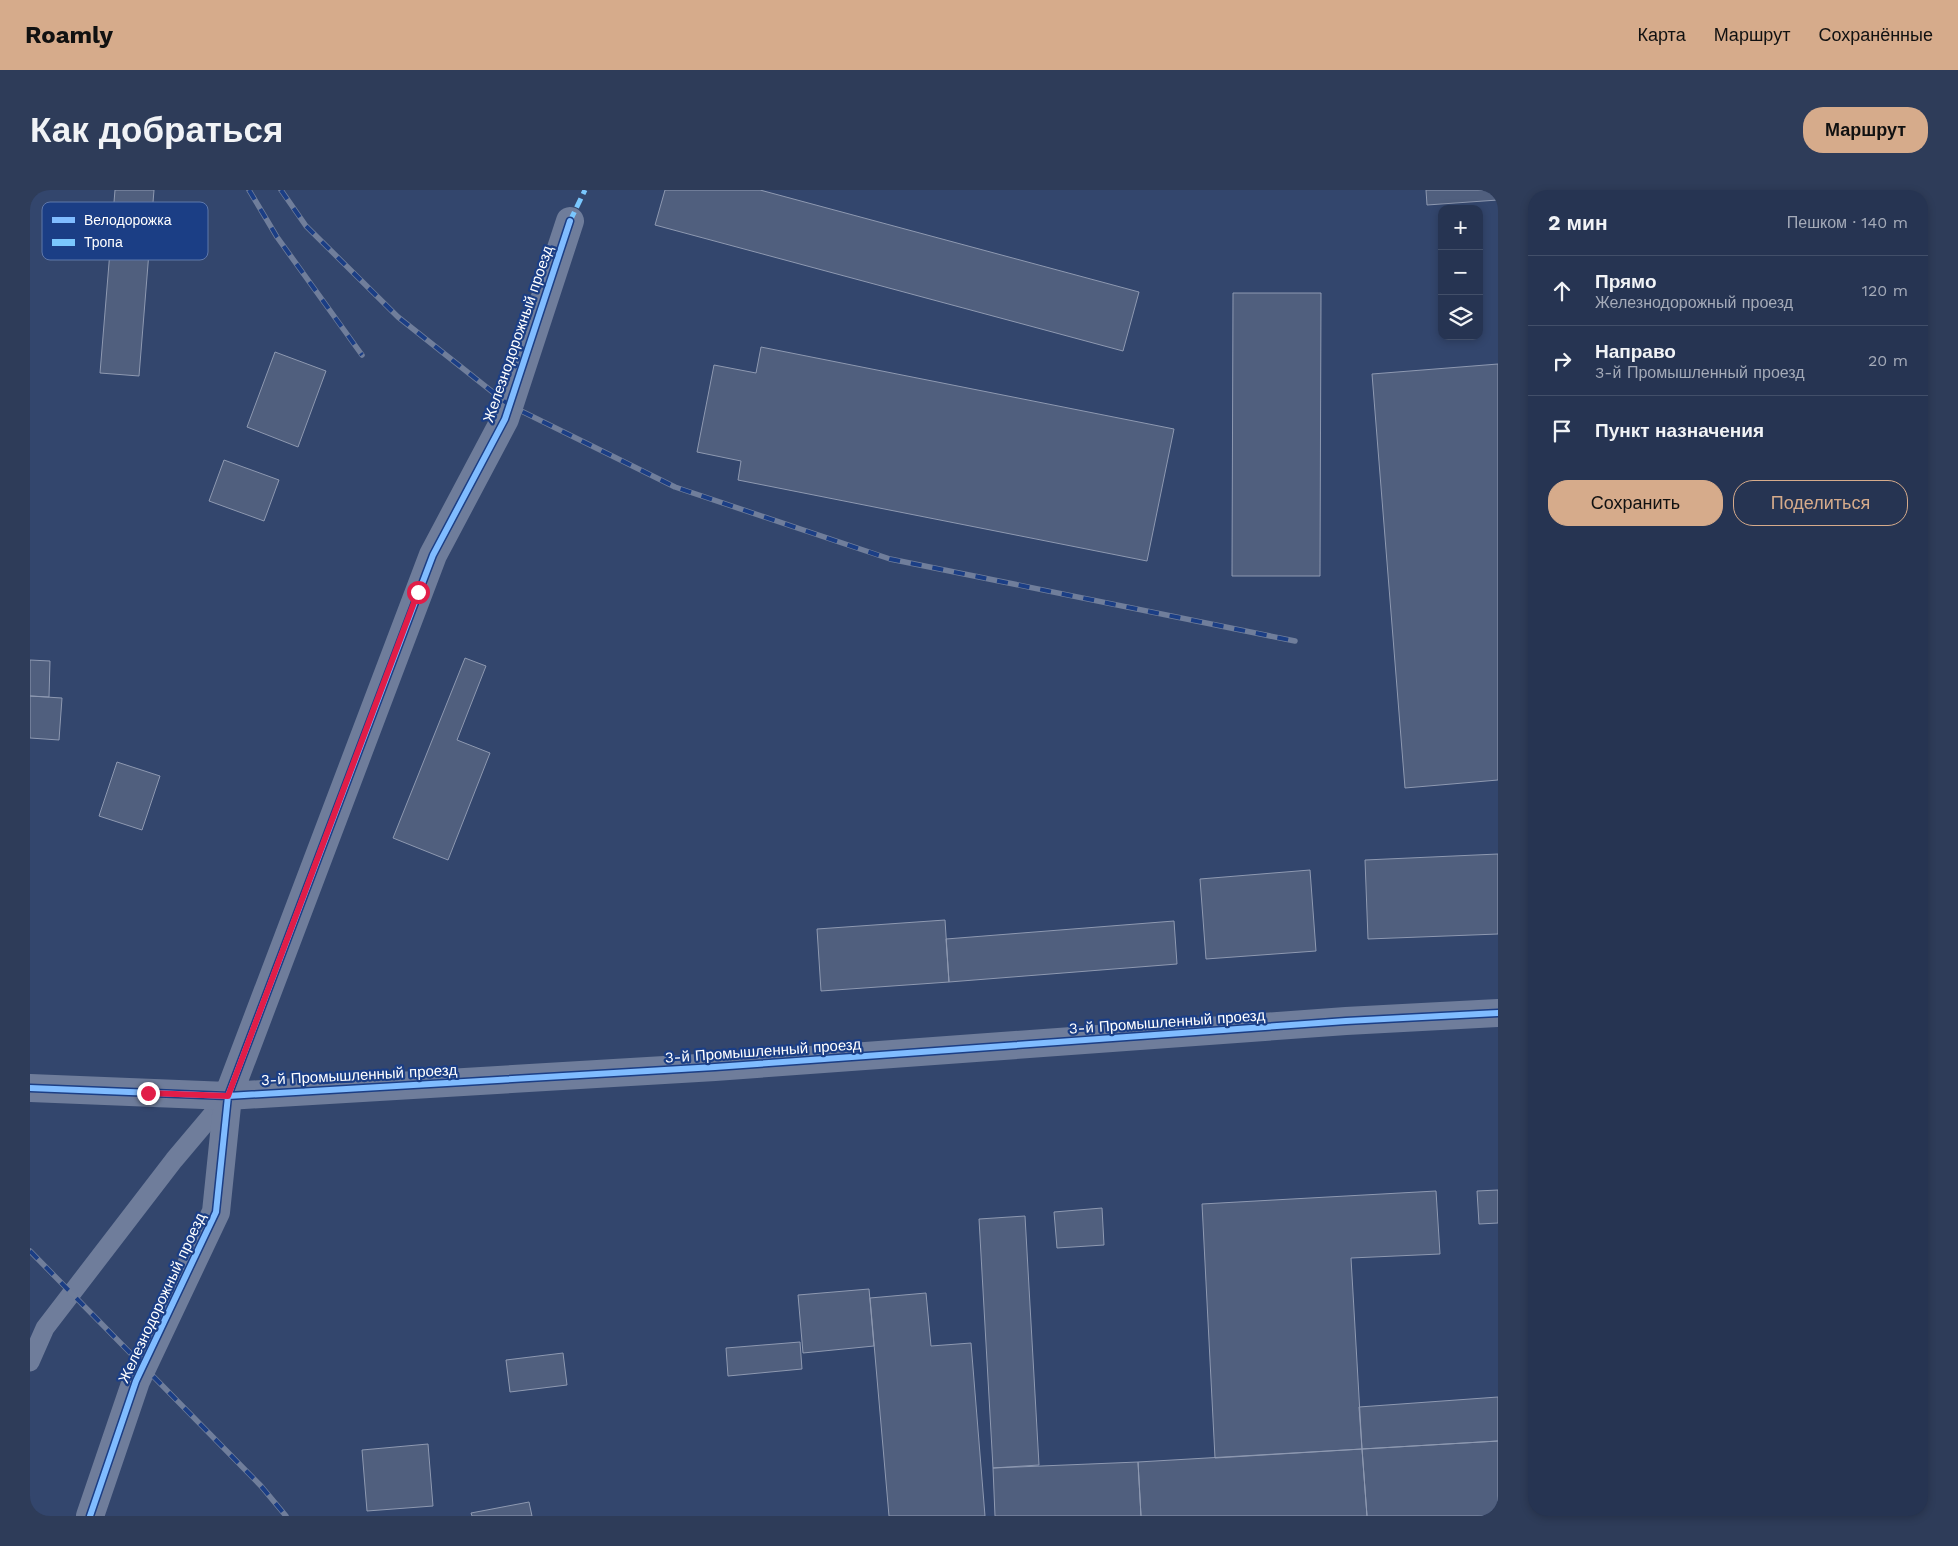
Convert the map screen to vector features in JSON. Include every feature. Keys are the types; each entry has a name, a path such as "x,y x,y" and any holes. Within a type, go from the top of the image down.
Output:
{"street":[{"name":"Железнодорожный проезд","path":"90,1516 136,1381 216,1212 228,1096 432,555 505,419 570,221"},
{"name":"3-й Промышленный проезд","path":"30,1088 228,1096 715,1067 1346,1021 1498,1012"}],"lane":[{"path":"30,1362 45,1328 174,1160 228,1096"}],"building":[{"path":"115,190 154,190 153,202 114,202"},
{"path":"665,190 760,190 1139,292 1123,351 655,225"},
{"path":"1426,190 1498,190 1498,200 1427,205"},
{"path":"109,260 148,260 139,376 100,373"},
{"path":"1233,293 1321,293 1320,576 1232,576"},
{"path":"761,347 1174,429 1147,561 738,480 741,461 697,452 714,365 756,373"},
{"path":"275,352 326,371 298,447 247,427"},
{"path":"1498,364 1498,780 1405,788 1372,374"},
{"path":"224,460 279,480 264,521 209,501"},
{"path":"465,658 486,666 457,740 490,753 448,860 393,838"},
{"path":"30,660 50,661 49,697 30,696"},
{"path":"30,696 62,698 59,740 30,738"},
{"path":"117,762 160,776 142,830 99,816"},
{"path":"1498,854 1498,934 1368,939 1365,860"},
{"path":"1310,870 1316,951 1206,959 1200,879"},
{"path":"945,920 949,982 821,991 817,929"},
{"path":"1174,921 1177,964 949,982 946,939"},
{"path":"1498,1190 1498,1223 1479,1224 1477,1191"},
{"path":"1436,1191 1440,1254 1351,1258 1362,1449 1215,1458 1202,1204"},
{"path":"1102,1208 1104,1245 1057,1248 1054,1212"},
{"path":"1025,1216 1039,1465 993,1468 979,1219"},
{"path":"869,1289 874,1346 803,1353 798,1295"},
{"path":"926,1293 931,1346 971,1343 985,1516 889,1516 870,1298"},
{"path":"800,1342 802,1369 728,1376 726,1348"},
{"path":"563,1353 567,1385 510,1392 506,1360"},
{"path":"1498,1397 1498,1441 1362,1449 1359,1407"},
{"path":"1498,1441 1498,1516 1367,1516 1362,1449"},
{"path":"428,1444 433,1506 367,1511 362,1450"},
{"path":"1362,1449 1367,1516 1141,1516 1138,1462"},
{"path":"1138,1462 1141,1516 995,1516 993,1468"},
{"path":"529,1502 532,1516 472,1516 471,1513"}],"railway":[{"path":"249,190 277,237 362,355"},
{"path":"281,190 306,226 398,317 509,405 675,487 890,559 1295,641"},
{"path":"30,1251 261,1486 286,1516"}],"marked path":[{"path":"570,221 585,190"}],"cycle path":[{"path":"90,1516 136,1381 216,1212 228,1096 433,555 505,419 570,221"},
{"path":"30,1088 228,1096 715,1067 1346,1021 1498,1013"}],"route":[{"path":"148,1093 228,1096 418,592"}]}
